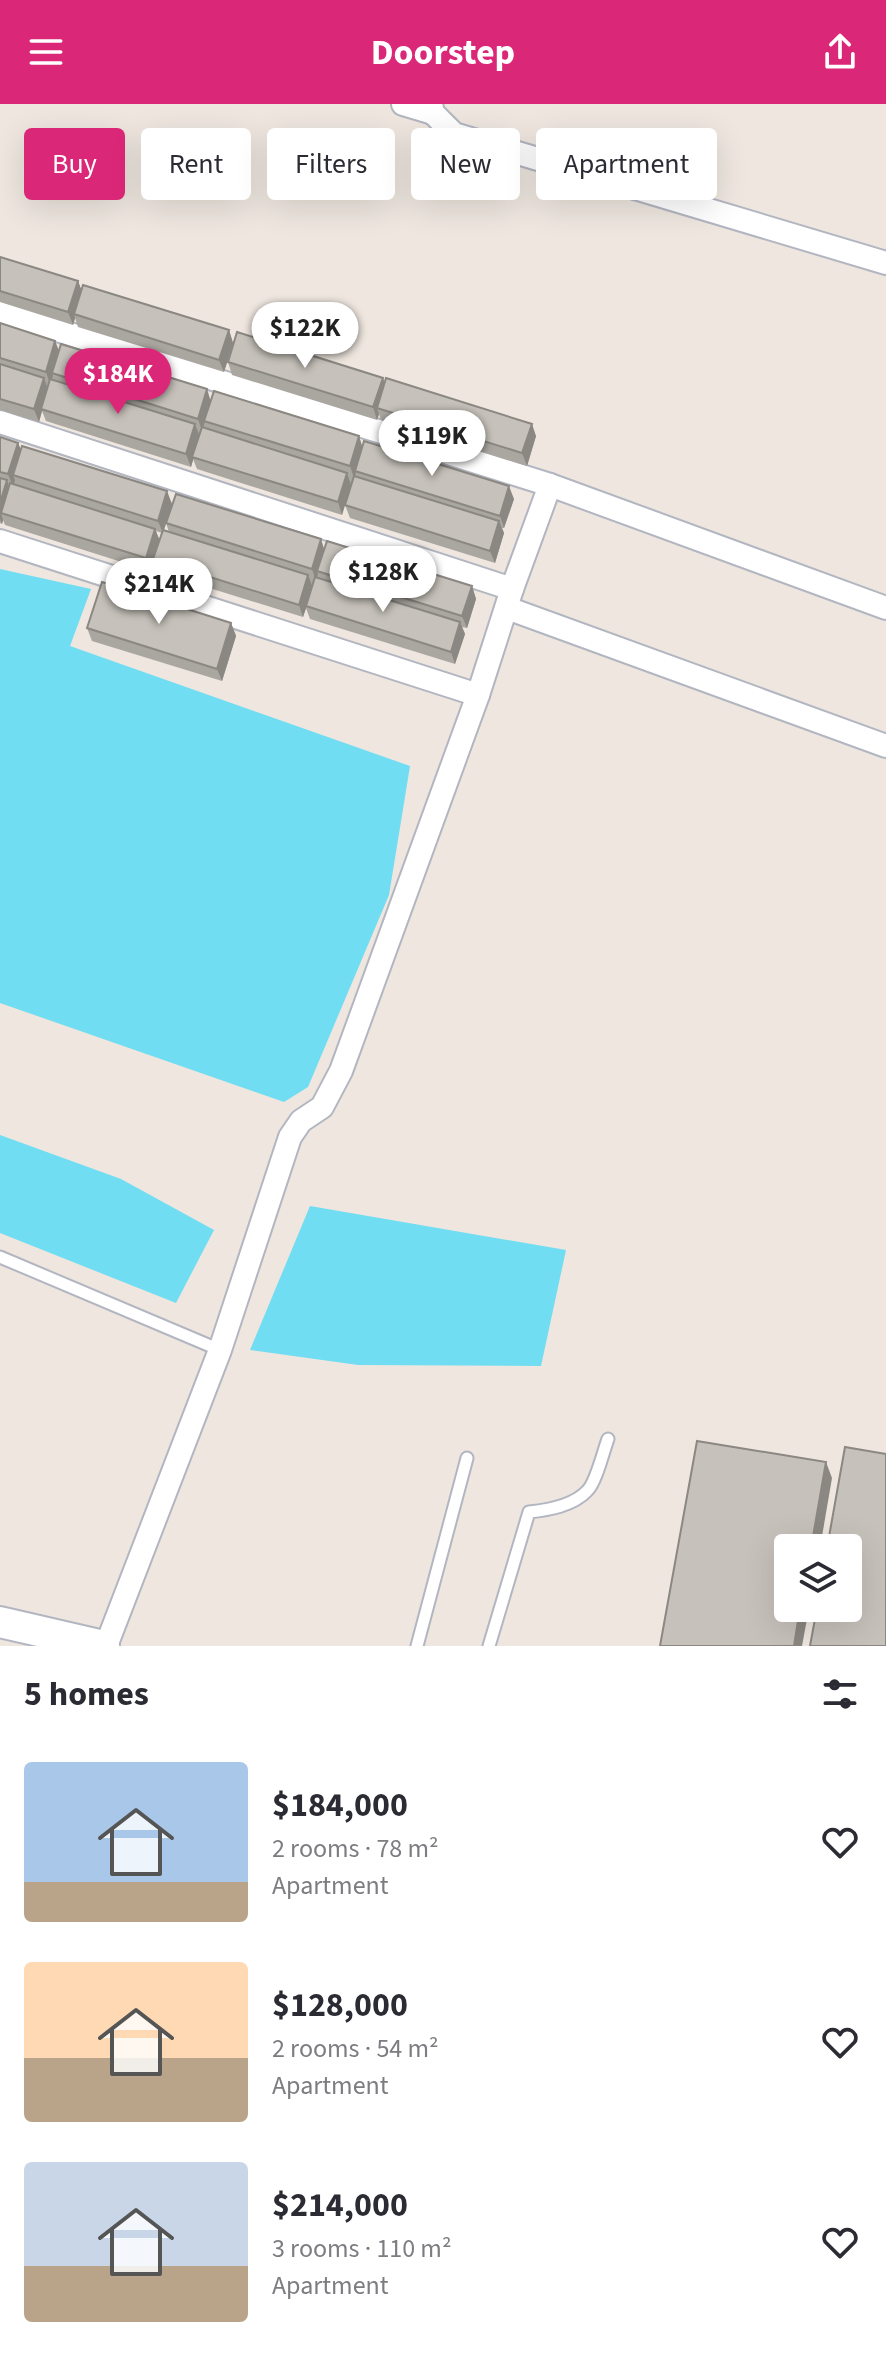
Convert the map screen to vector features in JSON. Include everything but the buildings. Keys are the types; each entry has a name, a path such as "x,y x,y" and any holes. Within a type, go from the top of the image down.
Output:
{"street":[{"path":"403,104 432,109 454,134 886,263"},
{"path":"0,312 550,485 886,608"},
{"path":"0,422 510,598 886,746"},
{"path":"0,1622 105,1646 220,1350 290,1137 301,1121 322,1107 341,1071 478,695 550,485"},
{"path":"0,541 478,695"}],"lane":[{"path":"0,1257 220,1350"},
{"path":"489,1646 529,1512 547,1510 573,1501 589,1490 608,1439"},
{"path":"417,1646 467,1458"}],"water":[{"path":"0,569 91,589 70,646 410,766 389,895 308,1087 284,1102 0,1003"},
{"path":"0,1135 121,1179 214,1230 176,1303 0,1233"},
{"path":"310,1206 566,1250 541,1366 358,1365 250,1350"}]}
